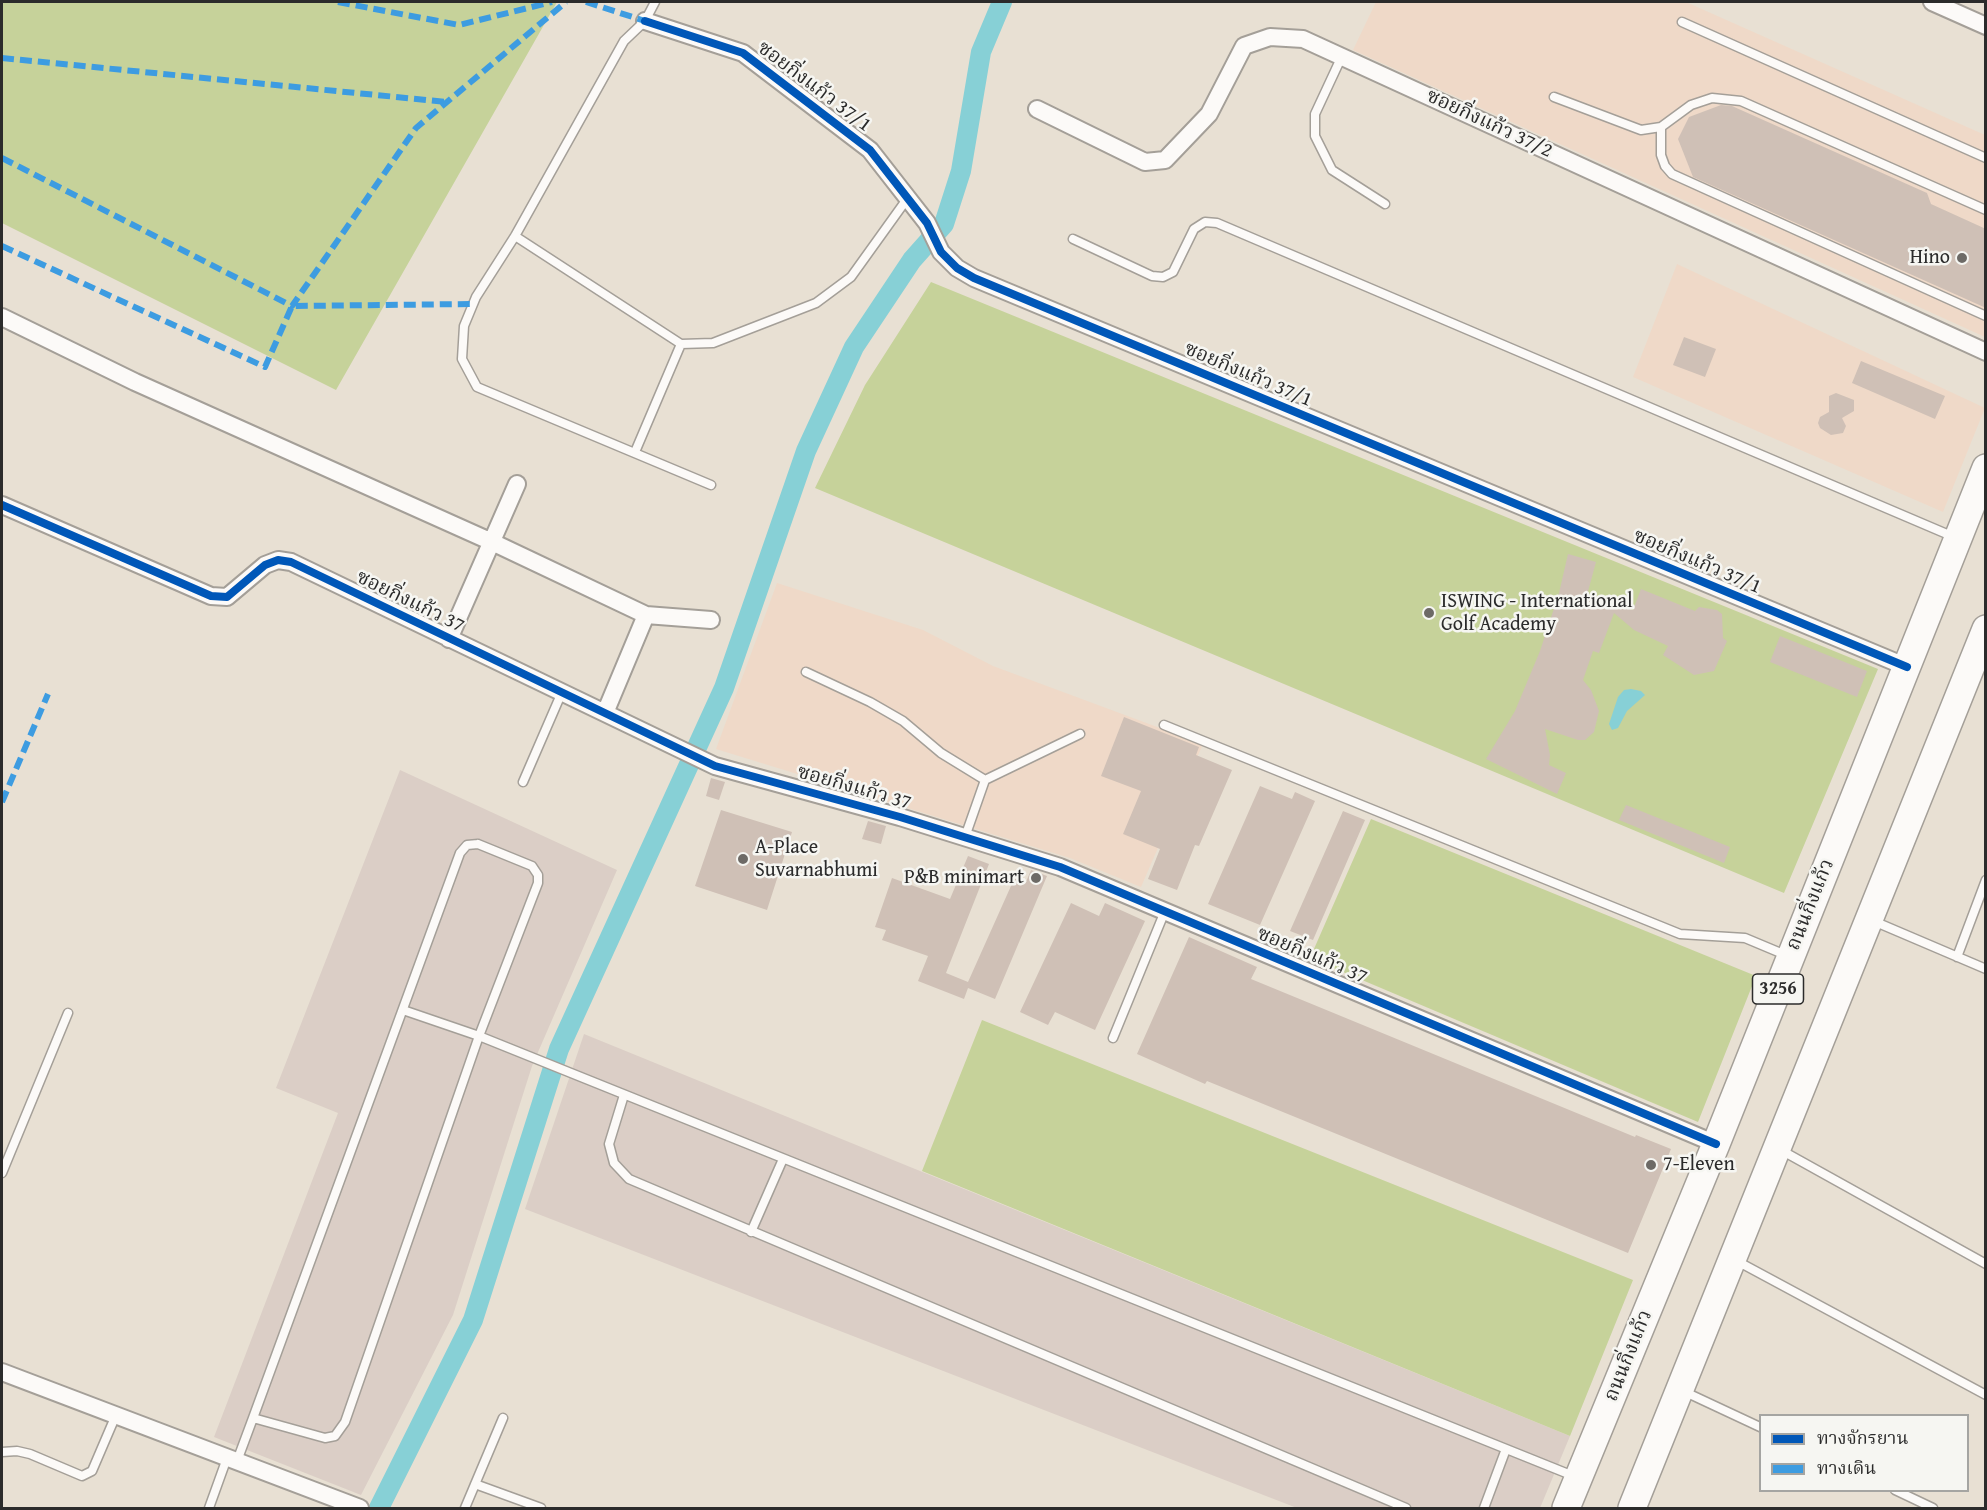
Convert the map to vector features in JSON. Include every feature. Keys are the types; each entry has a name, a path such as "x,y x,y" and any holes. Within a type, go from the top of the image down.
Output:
{"main road":[{"name":"ถนนกิ่งแก้ว","path":"1566,1509 1716,1144 1986,468"},
{"path":"1632,1509 1731,1258 1871,919 1986,629"}],"street":[{"path":"1932,2 1986,26"},
{"name":"ซอยกิ่งแก้ว 37/1","path":"645,21 743,53 870,150 927,223 941,252 957,268 974,278 1907,668"},
{"name":"ซอยกิ่งแก้ว 37/2","path":"1037,109 1145,162 1166,160 1209,114 1244,46 1270,37 1303,39 1986,352"},
{"path":"2,317 135,382 492,542 646,615 711,620"},
{"path":"449,639 517,484"},
{"name":"ซอยกิ่งแก้ว 37","path":"2,505 211,596 227,597 266,565 278,560 291,562 715,766 965,837 1060,867 1716,1144"},
{"path":"605,713 646,615"},
{"path":"2,1372 357,1507"}],"lane":[{"path":"655,2 645,21 624,40 514,236 476,297 464,326 462,359 477,387 711,485"},
{"path":"1682,22 1986,158"},
{"path":"1342,56 1316,114 1316,136 1332,170 1385,204"},
{"path":"1554,97 1641,130 1660,127 1691,105 1712,98 1741,101 1986,210"},
{"path":"1660,127 1661,155 1665,166 1672,174 1986,316"},
{"path":"514,236 681,344 713,343 816,303 851,277 907,199"},
{"path":"1073,239 1152,276 1163,277 1173,272 1194,229 1205,222 1217,223 1958,538"},
{"path":"635,452 681,344"},
{"path":"806,672 870,702 903,721 941,753 985,780"},
{"path":"523,782 562,692"},
{"path":"1164,725 1680,934 1745,938 1791,957"},
{"path":"965,837 985,780 1080,734"},
{"path":"209,1509 253,1418 460,853 467,845 478,844 532,866 538,875 538,883 479,1036 345,1422 335,1436 325,1438 253,1418"},
{"path":"1958,957 1986,880"},
{"path":"1113,1038 1165,912"},
{"path":"1871,919 1986,969"},
{"path":"403,1010 479,1036 1579,1478"},
{"path":"2,1173 68,1013"},
{"path":"624,1095 609,1143 614,1163 629,1179 1406,1509"},
{"path":"1778,1148 1986,1264"},
{"path":"751,1232 783,1159"},
{"path":"1731,1258 1986,1395"},
{"path":"1680,1389 1759,1426"},
{"path":"2,1452 17,1451 30,1454 82,1476 92,1471 116,1415"},
{"path":"465,1509 503,1418"},
{"path":"1484,1509 1506,1449"},
{"path":"475,1484 541,1509"},
{"path":"1897,1492 1933,1509"}],"shaded area":[{"path":"1376,2 1686,2 1985,135 1985,337 1353,50"},
{"path":"1677,264 1985,408 1943,512 1633,377"},
{"path":"777,583 923,630 993,666 1203,744 1141,887 1070,858 716,749"},
{"path":"400,770 617,870 532,1066 453,1315 361,1495 214,1437 338,1113 276,1088"},
{"path":"584,1034 1570,1436 1540,1508 1297,1508 525,1209"}],"green space":[{"path":"2,2 557,2 336,390 2,223"},
{"name":"ISWING - International Golf Academy","path":"931,282 1878,669 1784,893 815,488 865,385"},
{"path":"1371,819 1756,976 1698,1122 1310,958"},
{"path":"982,1020 1633,1280 1570,1436 922,1171"}],"water":[{"path":"1624,690 1641,691 1645,695 1627,711 1618,728 1612,730 1609,724 1618,697"}],"building":[{"path":"1721,105 1732,106 1927,193 1931,204 1986,229 1986,308 1693,177 1678,139 1689,117"},
{"path":"1684,337 1716,349 1705,377 1673,365"},
{"path":"1861,361 1945,396 1935,419 1852,383"},
{"path":"1836,393 1854,400 1854,411 1842,418 1846,426 1843,433 1831,435 1820,428 1818,423 1820,417 1829,412 1829,396"},
{"path":"1568,554 1596,562 1587,595 1633,610 1641,589 1695,611 1699,607 1717,610 1722,614 1723,638 1727,641 1714,671 1694,675 1663,655 1668,646 1634,630 1614,613 1599,653 1593,651 1583,680 1591,690 1599,711 1594,732 1585,740 1578,740 1545,729 1550,755 1549,765 1566,773 1557,794 1486,759 1515,711 1540,651 1559,593"},
{"path":"1780,636 1867,671 1857,697 1770,662"},
{"path":"1124,717 1199,747 1196,755 1232,770 1199,846 1195,845 1177,890 1148,879 1160,849 1123,834 1141,791 1101,776"},
{"path":"711,778 725,782 719,800 706,796"},
{"path":"1260,786 1292,799 1295,792 1315,801 1260,925 1208,904"},
{"path":"1626,805 1730,847 1724,863 1619,820"},
{"path":"721,810 792,832 767,910 695,886"},
{"path":"1343,811 1365,820 1313,940 1290,931"},
{"path":"868,821 886,826 881,844 862,839"},
{"path":"968,856 989,864 946,973 968,982 1015,877 1026,882 1031,870 1047,876 995,999 968,988 964,999 918,981 928,956 882,940 886,930 875,927 892,878 950,899"},
{"path":"1071,903 1099,916 1105,903 1145,921 1095,1030 1055,1012 1048,1025 1020,1012"},
{"path":"1189,937 1257,967 1251,979 1635,1137 1636,1135 1671,1149 1628,1253 1207,1081 1205,1084 1137,1054"}],"waterway":[{"path":"379,1508 473,1320 559,1049 724,688 806,451 854,347 912,260 944,224 961,171 981,52 1002,2"}],"marked path":[{"path":"338,2 459,25 552,2"},
{"path":"2,158 292,306 416,128 566,2"},
{"path":"586,2 645,21"},
{"path":"2,58 447,102"},
{"path":"2,246 265,367 292,306 473,304"},
{"path":"2,802 48,694"}],"cycle path":[{"path":"645,21 743,53 870,150 927,223 941,252 957,268 974,278 1907,667"},
{"path":"2,505 211,596 227,597 265,565 278,560 291,562 715,766 900,817 1060,867 1716,1144"}],"place":[{"name":"Hino","path":"1962,258"},
{"name":"ISWING - International Golf Academy","path":"1429,613"},
{"name":"A-Place Suvarnabhumi","path":"743,859"},
{"name":"P&B minimart","path":"1036,878"},
{"name":"7-Eleven","path":"1651,1165"}]}
